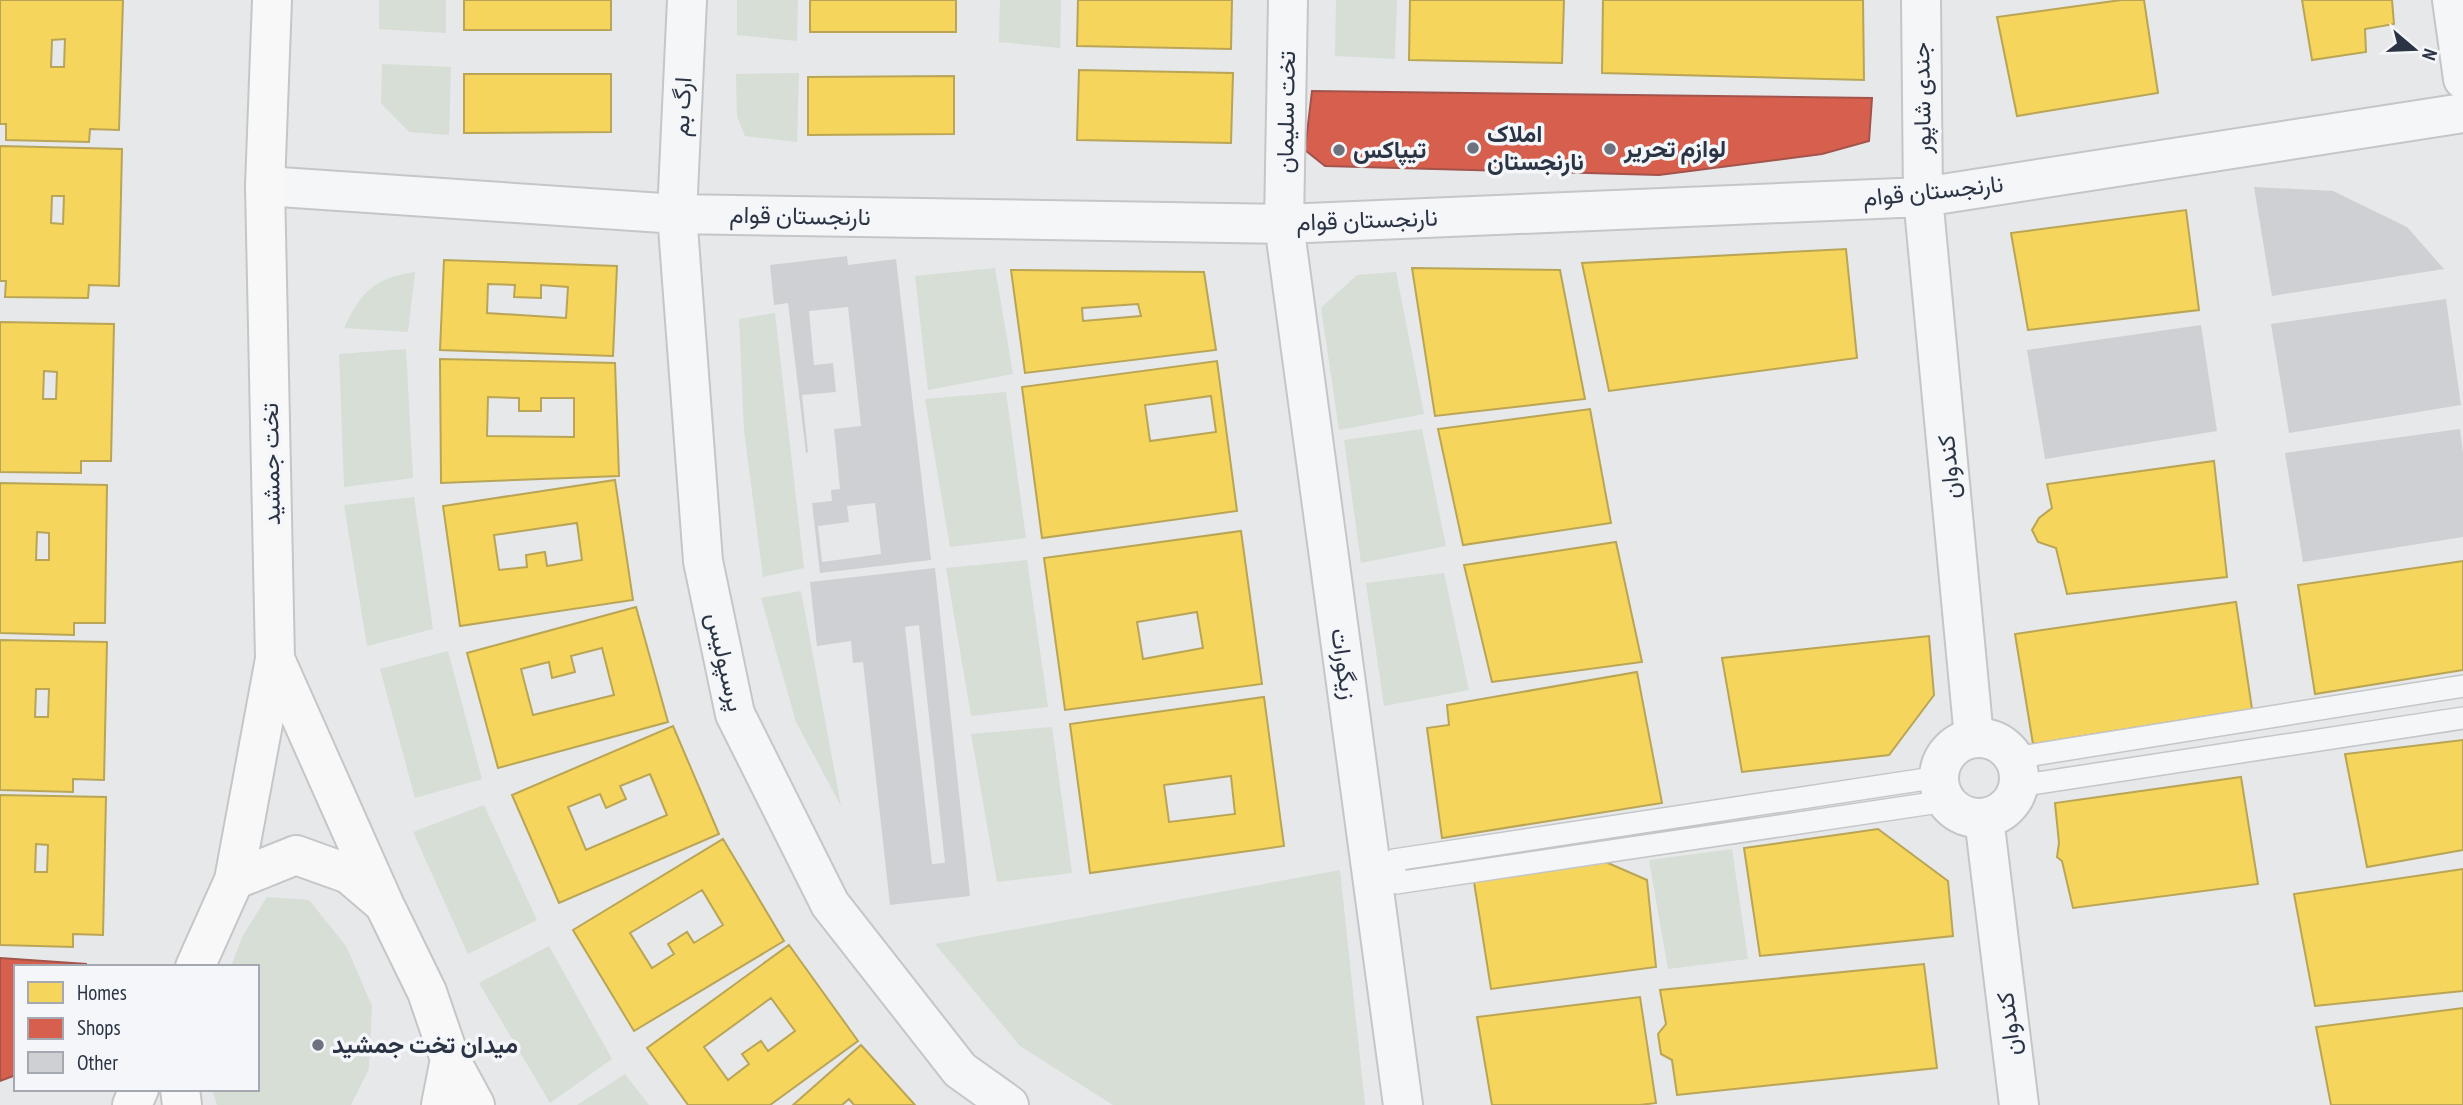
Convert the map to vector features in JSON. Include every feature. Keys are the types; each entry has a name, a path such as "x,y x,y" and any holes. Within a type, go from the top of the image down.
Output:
{"street":[{"name":"تخت جمشید","path":"272,0 265,186 275,659 384,904 427,992 450,1059 475,1105"},
{"name":"ارگ بم","path":"677,214 687,0"},
{"name":"تخت سلیمان","path":"1284,223 1288,0"},
{"name":"جندی شاپور","path":"1921,0 1923,197"},
{"path":"2452,0 2463,79"},
{"name":"نارنجستان قوام","path":"265,186 677,214 1284,223 1923,197 2463,113"},
{"name":"کندوان","path":"1923,197 1974,738"},
{"name":"پرسپولیس","path":"677,214 703,561 735,714 830,904 960,1070 1009,1105"},
{"name":"زیگورات","path":"1284,223 1403,1105"},
{"path":"196,965 234,880 275,659"},
{"path":"1974,738 1988,738 2001,743 2011,753 2016,772 2009,805 1998,814 1984,818 1960,814 1942,789 1943,758 1951,748 1974,738"},
{"name":"کندوان","path":"1984,818 2019,1105"},
{"path":"234,880 296,855 349,874 384,904"},
{"path":"441,1105 450,1059"}],"lane":[{"path":"2016,772 2463,687"},
{"path":"2016,772 2463,718"},
{"path":"1942,789 1396,883 1394,860 1942,789"}],"shaded area":[{"path":"379,0 446,0 446,33 379,29"},
{"path":"737,0 798,0 797,41 737,35"},
{"path":"1000,0 1061,0 1060,48 999,42"},
{"path":"1336,0 1397,0 1395,59 1335,56"},
{"path":"382,64 451,67 449,135 409,132 381,103"},
{"path":"799,73 797,142 745,136 737,116 736,74"},
{"path":"995,268 1013,374 928,390 915,276"},
{"path":"415,272 408,332 344,328 356,305 370,289 389,278"},
{"path":"1396,272 1424,414 1339,430 1321,308 1357,275"},
{"path":"775,313 804,568 763,577 744,430 739,319"},
{"path":"406,349 413,478 344,487 339,354"},
{"path":"1006,392 1026,538 950,547 925,399"},
{"path":"1422,429 1446,546 1361,563 1344,440"},
{"path":"414,497 433,629 367,646 344,505"},
{"path":"1027,560 1048,707 971,716 946,568"},
{"path":"1444,573 1469,690 1384,706 1366,583"},
{"path":"801,591 841,806 796,722 761,598"},
{"path":"448,651 482,779 415,798 380,669"},
{"path":"1052,727 1072,873 997,882 971,734"},
{"path":"484,805 537,920 468,954 413,832"},
{"path":"1732,849 1748,959 1668,969 1649,860"},
{"path":"1340,870 1365,1105 1113,1105 1020,1046 935,944"},
{"path":"267,897 309,900 346,946 372,1006 369,1069 351,1105 217,1105 213,1091 259,1091 259,965 232,965 242,937"},
{"path":"549,946 612,1059 550,1103 479,983"},
{"path":"625,1074 649,1105 577,1105"}],"building: Homes":[{"path":"0,0 123,0 119,130 90,129 89,142 6,140 6,124 0,124","holes":["65,39 64,67 51,67 52,40"]},
{"path":"464,0 611,0 611,30 464,30"},
{"path":"810,0 956,0 956,32 810,32"},
{"path":"1078,0 1232,0 1231,49 1077,46"},
{"path":"1410,0 1564,0 1562,63 1409,60"},
{"path":"1603,0 1863,0 1864,80 1602,73"},
{"path":"2121,0 2144,0 2158,93 2017,116 1997,17"},
{"path":"2302,0 2392,0 2394,24 2365,29 2366,52 2312,60"},
{"path":"1079,70 1233,73 1231,143 1077,140"},
{"path":"464,74 611,74 611,132 464,133"},
{"path":"954,76 954,134 808,135 808,77"},
{"path":"0,146 122,149 119,286 89,285 88,298 5,297 6,281 0,281","holes":["52,196 64,196 63,224 51,223"]},
{"path":"2186,210 2199,310 2028,330 2011,233"},
{"path":"1846,249 1857,358 1609,391 1582,263"},
{"path":"444,260 617,266 613,356 440,350","holes":["488,284 515,285 514,297 541,298 541,285 568,287 566,318 487,313"]},
{"path":"1412,268 1560,270 1585,399 1435,416"},
{"path":"1011,270 1204,272 1216,350 1025,373","holes":["1138,304 1141,316 1083,321 1082,308"]},
{"path":"0,322 114,324 111,461 81,461 81,473 0,472","holes":["44,371 57,372 56,399 43,399"]},
{"path":"440,359 615,363 619,476 441,483","holes":["488,397 519,398 519,411 541,411 541,398 574,398 574,437 487,436"]},
{"path":"1217,361 1237,511 1042,538 1022,387","holes":["1211,396 1216,432 1150,441 1145,405"]},
{"path":"1590,409 1611,523 1463,545 1438,429"},
{"path":"2214,461 2227,577 2067,594 2056,548 2038,542 2032,530 2039,518 2052,508 2047,484"},
{"path":"615,480 633,600 460,626 443,506","holes":["577,523 582,560 547,566 545,552 526,555 527,567 499,570 494,535"]},
{"path":"0,483 107,485 105,623 74,623 74,635 0,633","holes":["37,532 49,533 49,560 36,560"]},
{"path":"1241,531 1262,684 1065,710 1044,558","holes":["1197,612 1203,648 1143,659 1137,622"]},
{"path":"1616,542 1642,662 1492,682 1464,565"},
{"path":"2463,561 2463,670 2315,694 2298,585"},
{"path":"2236,602 2252,709 2033,744 2015,634"},
{"path":"636,607 668,722 498,768 467,653","holes":["602,648 614,695 533,715 521,669 549,662 552,678 575,672 571,656"]},
{"path":"1929,636 1934,695 1889,755 1742,772 1722,658"},
{"path":"0,640 107,642 104,780 73,779 73,792 0,790","holes":["36,689 49,689 48,717 35,717"]},
{"path":"1637,672 1662,803 1442,838 1427,728 1449,725 1447,705"},
{"path":"1264,697 1284,846 1090,873 1070,724","holes":["1231,776 1235,814 1169,822 1164,785"]},
{"path":"673,726 719,834 559,903 512,795","holes":["650,774 667,815 586,850 568,807 600,794 606,808 626,799 620,786"]},
{"path":"2463,740 2463,850 2367,867 2345,754"},
{"path":"2241,777 2258,884 2073,908 2062,861 2057,857 2059,843 2055,803"},
{"path":"0,795 106,797 103,935 73,934 73,947 0,945","holes":["36,844 48,845 47,872 35,872"]},
{"path":"1878,829 1948,881 1953,936 1760,956 1744,848"},
{"path":"723,839 784,941 634,1031 573,930","holes":["702,890 723,925 694,943 687,932 668,944 674,954 652,968 630,933"]},
{"path":"1601,860 1647,880 1656,967 1491,989 1474,882"},
{"path":"2463,869 2463,991 2315,1006 2294,894"},
{"path":"789,945 858,1041 770,1105 688,1105 647,1048","holes":["771,998 795,1031 768,1051 761,1041 742,1054 749,1064 728,1080 704,1047"]},
{"path":"1924,964 1937,1068 1677,1095 1672,1060 1661,1054 1658,1034 1666,1024 1660,990"},
{"path":"1640,997 1656,1103 1492,1105 1477,1017"},
{"path":"2463,1008 2463,1105 2331,1105 2316,1027"},
{"path":"861,1045 915,1105 854,1105 849,1099 842,1105 793,1105"}],"building: Shops":[{"path":"1312,91 1872,98 1869,141 1822,154 1659,175 1325,166 1305,150"},
{"path":"0,958 86,964 14,965 14,1076 0,1081"}],"building: Other":[{"path":"2254,187 2333,191 2407,227 2444,269 2272,296"},
{"path":"847,256 848,265 896,259 931,560 820,573 812,503 832,501 831,490 840,489 834,429 861,426 848,307 809,311 814,365 833,363 836,392 802,395 806,453 788,303 774,305 770,265","holes":["875,503 881,554 822,562 818,526 849,522 847,506"]},
{"path":"2446,299 2461,405 2289,433 2271,324"},
{"path":"2201,325 2217,431 2045,459 2027,350"},
{"path":"2460,429 2463,453 2463,537 2303,562 2285,453"},
{"path":"935,568 970,896 890,905 863,662 853,663 851,641 817,646 810,582","holes":["919,625 945,863 932,864 905,627"]}],"place":[{"name":"املاک نارنجستان","path":"1473,148"},
{"name":"لوازم تحریر","path":"1610,149"},
{"name":"تیپاکس","path":"1339,150"},
{"name":"میدان تخت جمشید","path":"318,1045"}]}
